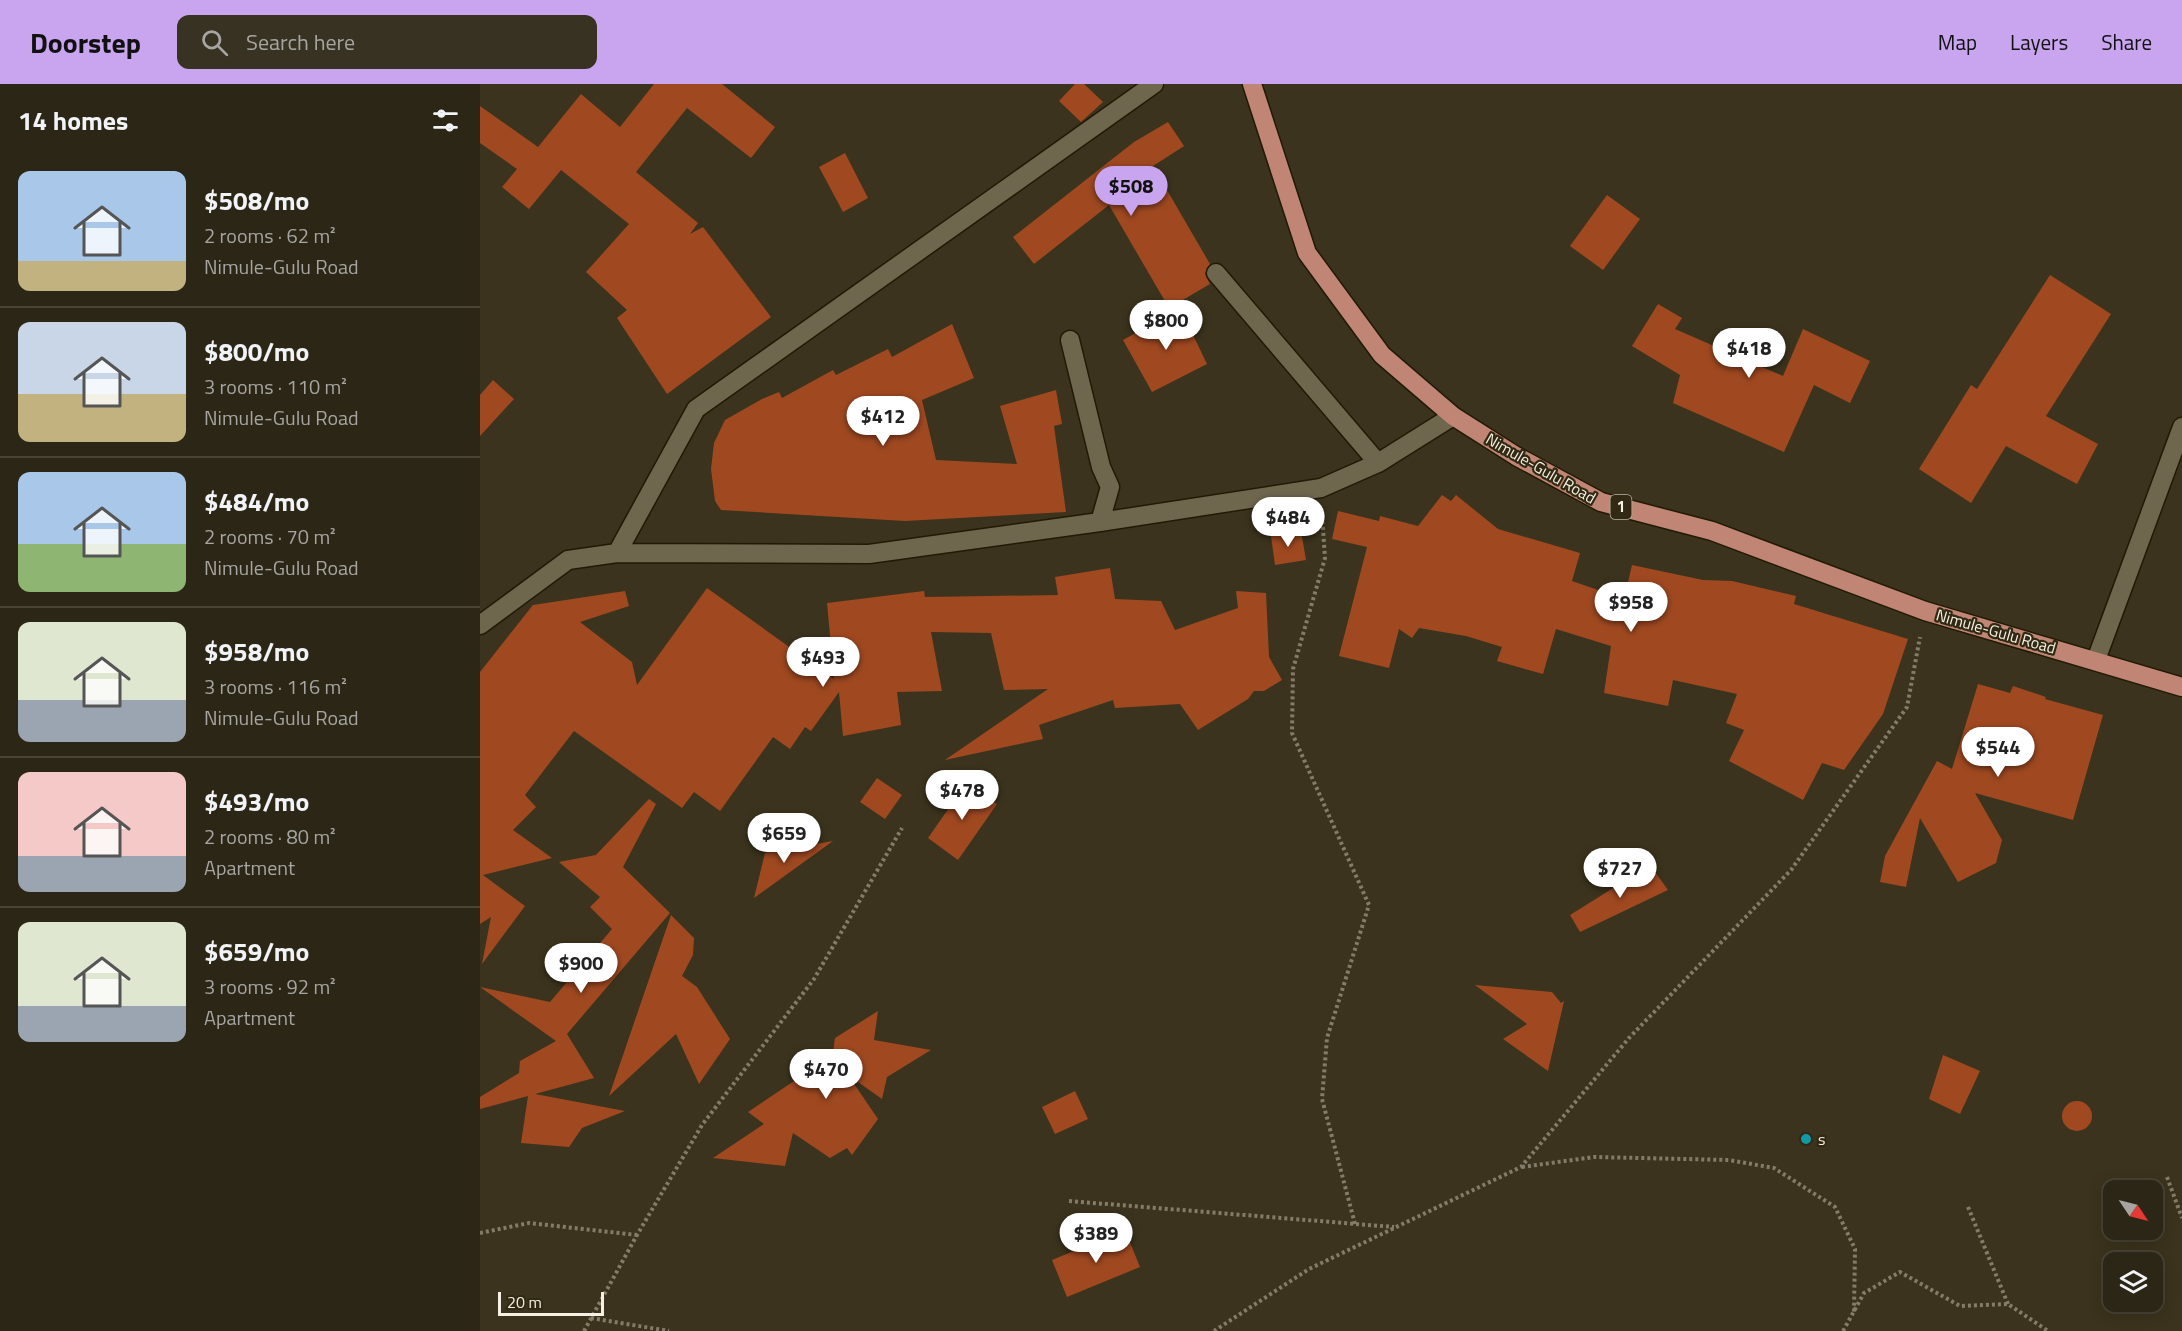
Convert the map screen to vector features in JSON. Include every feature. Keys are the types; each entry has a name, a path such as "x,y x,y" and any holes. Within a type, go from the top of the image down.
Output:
{"main road":[{"name":"Nimule-Gulu Road","path":"1252,84 1307,254 1382,355 1453,416 1516,456 1600,502 1712,531 1925,611 2182,687"}],"street":[{"path":"617,553 696,409 1154,84"},
{"path":"1216,273 1378,462"},
{"path":"1070,340 1101,467 1110,488 1100,522"},
{"path":"480,625 568,560 617,553 869,554 1321,488 1378,462 1453,416"},
{"path":"2096,660 2182,427"}],"path":[{"path":"1321,488 1325,558 1293,669 1292,733 1369,905 1327,1038 1322,1099 1354,1224"},
{"path":"1521,1167 1629,1038 1791,870 1907,706 1925,611"},
{"path":"585,1331 637,1235 702,1125 814,979 902,828"},
{"path":"1214,1331 1309,1269 1521,1167 1594,1157 1729,1161 1774,1168 1835,1207 1855,1249 1854,1312"},
{"path":"2167,1178 2182,1218"},
{"path":"1068,1201 1396,1227"},
{"path":"1968,1207 2008,1304 2048,1331"},
{"path":"480,1233 529,1223 637,1235"},
{"path":"1843,1331 1864,1293 1900,1272 1959,1306 2008,1304"},
{"path":"591,1318 669,1331"}],"building":[{"path":"654,84 722,84 775,127 751,158 687,108 636,172 698,223 690,234 703,227 771,317 667,394 617,318 627,310 586,272 629,224 561,170 529,209 502,187 517,169 480,143 480,106 538,147 581,94 620,127"},
{"path":"1075,84 1084,84 1103,102 1081,122 1059,101"},
{"path":"1168,122 1184,146 1153,166 1210,264 1205,274 1210,284 1169,308 1109,205 1034,264 1013,237 1134,142"},
{"path":"845,153 868,198 843,212 819,167"},
{"path":"1607,195 1640,219 1603,270 1570,246"},
{"path":"2050,275 2111,314 2046,416 2098,444 2077,484 2006,446 1971,503 1919,469 1971,385 1977,389"},
{"path":"1658,304 1682,318 1675,329 1783,376 1803,329 1870,361 1850,403 1814,385 1784,452 1673,403 1680,375 1632,346"},
{"path":"1180,308 1207,364 1152,392 1123,340"},
{"path":"952,324 974,378 922,400 936,460 1017,464 1000,406 1056,390 1062,424 1054,426 1066,512 905,521 721,510 715,501 711,469 714,443 725,420 762,399 779,392 782,398 833,370 836,375 888,349 892,357"},
{"path":"493,380 514,399 480,436 480,395"},
{"path":"1442,495 1451,501 1456,495 1498,529 1580,553 1572,581 1624,599 1632,565 1703,580 1732,581 1796,596 1794,604 1908,639 1883,714 1844,770 1822,763 1803,800 1729,761 1744,730 1726,723 1737,694 1673,680 1668,706 1604,693 1611,646 1556,629 1543,674 1497,661 1502,647 1466,636 1419,628 1412,638 1399,629 1389,668 1339,656 1367,547 1332,539 1338,511 1379,521 1380,516 1418,526"},
{"path":"1301,531 1306,560 1275,565 1271,536"},
{"path":"1110,568 1115,599 1161,601 1175,630 1238,608 1236,591 1266,593 1269,657 1282,680 1264,691 1254,691 1248,699 1198,730 1180,704 1115,708 1113,700 1039,725 1043,739 945,760 1048,689 1004,690 991,633 931,632 942,691 897,692 901,725 843,736 839,692 811,731 805,727 790,749 773,737 720,811 694,792 682,808 574,731 525,795 536,807 513,830 552,858 483,875 525,906 482,964 491,917 480,924 480,672 533,605 625,591 629,606 580,622 632,662 637,685 707,588 834,679 827,603 924,591 925,597 1058,595 1055,577"},
{"path":"1978,684 2010,693 2013,686 2046,697 2045,699 2103,715 2073,820 1975,793 2002,840 1996,863 1958,882 1920,818 1906,887 1880,882 1885,856 1937,761 1952,769"},
{"path":"877,778 902,795 885,819 860,802"},
{"path":"967,782 997,804 958,860 928,838"},
{"path":"649,799 656,804 623,867 670,913 567,1034 594,1078 535,1094 625,1111 582,1128 569,1147 521,1143 528,1096 480,1109 480,1097 519,1073 520,1061 556,1041 480,987 550,1002 612,929 590,907 600,897 559,862 596,855"},
{"path":"833,841 754,898 765,853"},
{"path":"1650,865 1668,890 1580,932 1570,915"},
{"path":"671,915 694,938 693,955 682,976 697,987 730,1039 699,1084 676,1034 609,1096"},
{"path":"1475,985 1552,992 1561,1003 1564,1001 1548,1071 1503,1039 1527,1024"},
{"path":"878,1011 874,1040 931,1050 887,1077 882,1099 848,1075 878,1119 852,1155 847,1148 830,1158 793,1133 785,1166 713,1158 764,1124 748,1112 806,1073 804,1070 833,1052 835,1038"},
{"path":"1943,1055 1980,1071 1960,1114 1929,1099"},
{"path":"1075,1091 1088,1119 1055,1134 1042,1107"},
{"path":"2077,1101 2088,1105 2092,1116 2088,1127 2077,1131 2066,1127 2062,1116 2066,1105"},
{"path":"1125,1230 1140,1267 1067,1297 1052,1260"}],"place":[{"name":"s","path":"1806,1139"}]}
